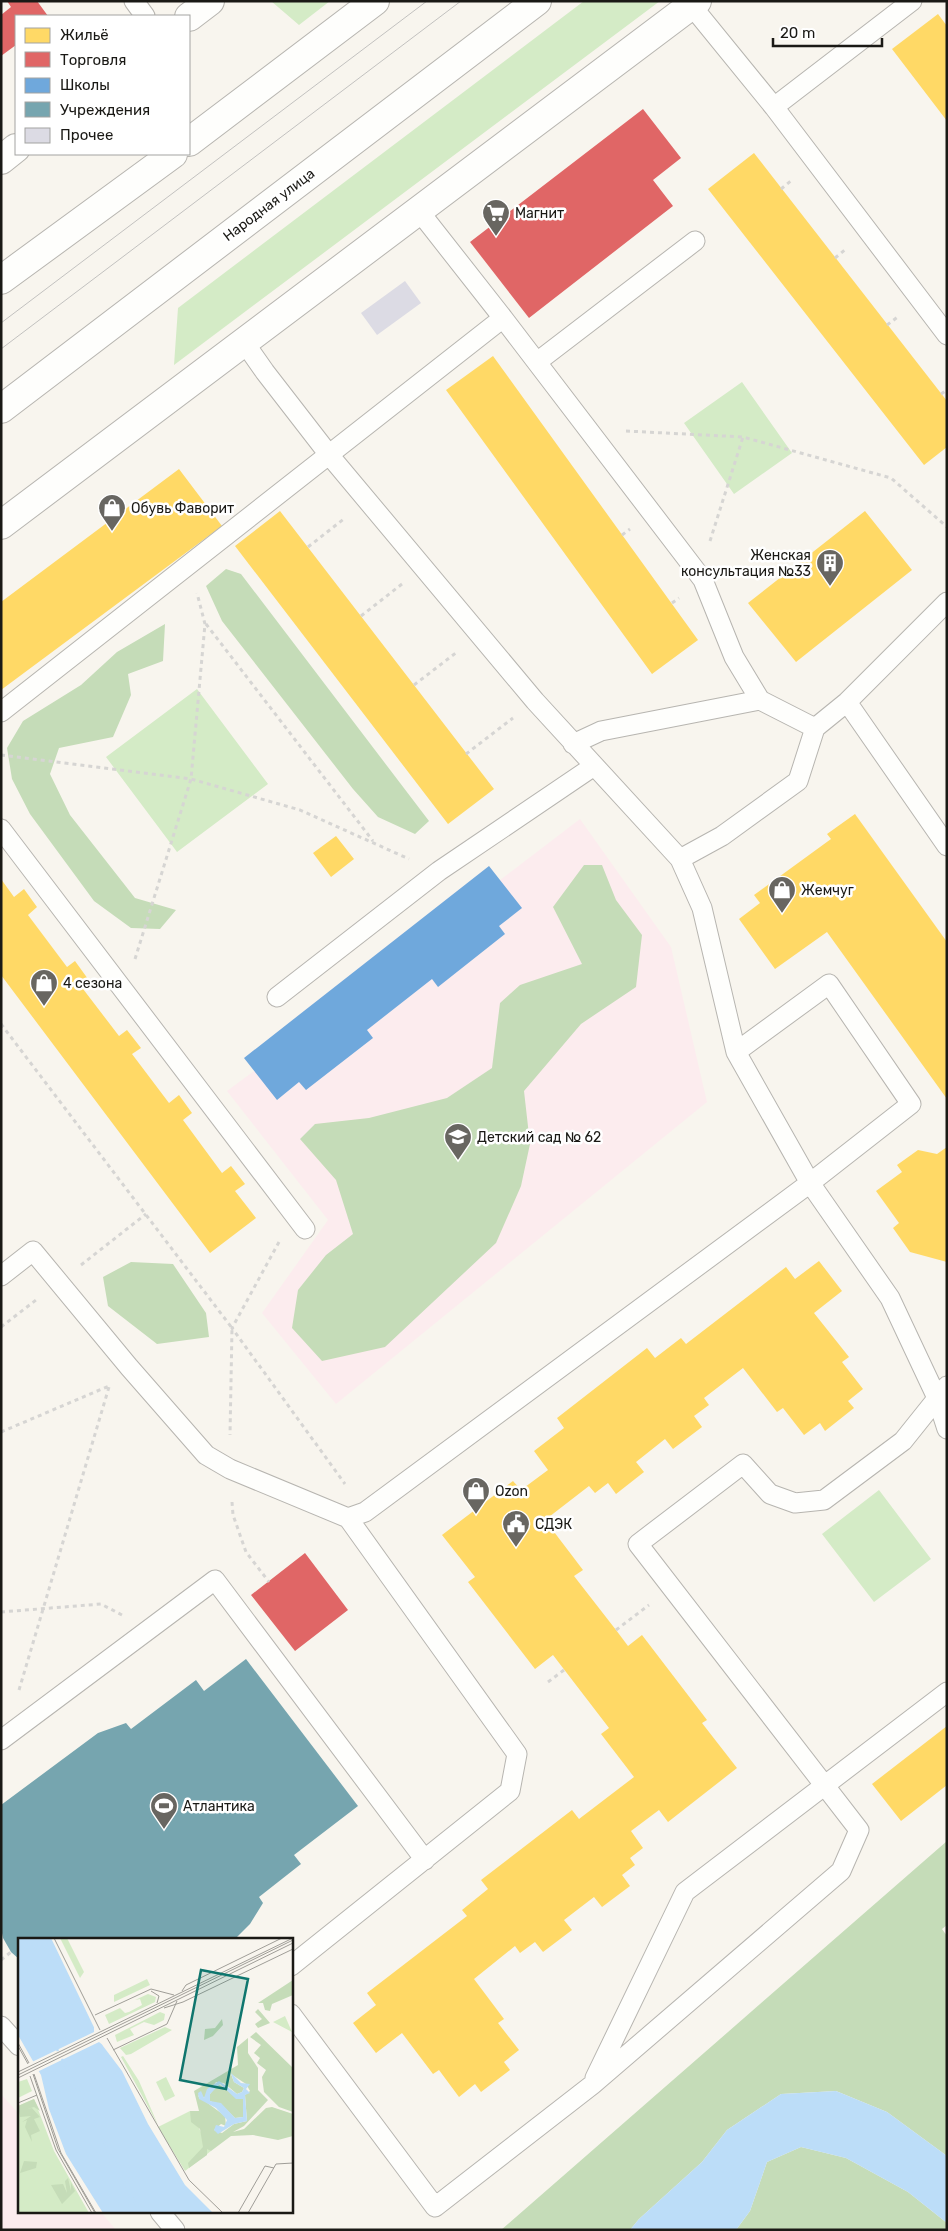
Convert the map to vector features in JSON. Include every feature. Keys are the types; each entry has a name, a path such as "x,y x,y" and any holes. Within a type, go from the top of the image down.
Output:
{"main road":[{"path":"190,16 210,1"},
{"path":"190,141 375,1"},
{"name":"Народная улица","path":"1,409 537,1"},
{"path":"1,525 694,3"},
{"path":"1,160 15,149"},
{"path":"1,280 172,155"}],"lane":[{"path":"134,1 144,15"},
{"path":"774,107 912,1"},
{"path":"694,3 947,335"},
{"path":"419,211 704,580 734,657 760,700 815,728"},
{"path":"537,362 695,241"},
{"path":"1,712 330,456 503,318"},
{"path":"244,342 330,456 534,701 680,859 702,908 736,1052 810,1184 890,1298 942,1392 947,1430"},
{"path":"680,859 722,836 798,781 815,728 847,702 947,602"},
{"path":"573,744 601,731 760,700"},
{"path":"847,702 947,846"},
{"path":"277,997 439,872 594,766"},
{"path":"1,828 299,1222"},
{"path":"357,1515 810,1184 911,1104 829,984 736,1052"},
{"path":"1,1276 33,1251 129,1367 206,1455 230,1469 357,1515 517,1754 510,1792 292,1965"},
{"path":"292,2015 435,2207 592,2085 841,1871 859,1830 638,1544 743,1464 770,1494 795,1503 824,1500 904,1441 942,1392"},
{"path":"1,1740 215,1580 425,1860"},
{"path":"592,2085 685,1892 824,1784 947,1692"},
{"path":"1,2026 18,2045"},
{"path":"162,2214 175,2230"}],"path":[{"path":"941,394 947,390"},
{"path":"588,430 743,437 891,478 947,527"},
{"path":"699,574 743,437"},
{"path":"308,548 368,500"},
{"path":"125,992 191,779 205,624 189,566"},
{"path":"361,616 423,567"},
{"path":"205,624 374,843"},
{"path":"414,685 479,635"},
{"path":"466,754 534,701"},
{"path":"1,754 191,779 300,810 439,872"},
{"path":"1,1024 232,1328 357,1515"},
{"path":"268,1582 246,1552 233,1514 230,1469 232,1328 299,1222"},
{"path":"1,1432 109,1386 129,1367"},
{"path":"17,1698 109,1386"},
{"path":"616,1630 671,1587"},
{"path":"1,1612 101,1604 149,1630"},
{"path":"548,1682 564,1670"},
{"path":"1,1960 11,1952"}],"shaded area":[{"name":"Детский сад № 62","path":"580,819 671,947 707,1102 336,1404 262,1313 328,1220 227,1091 254,1071 244,1058 489,866 500,880"},
{"path":"1,2094 18,2113 18,2214 103,2214 116,2230 1,2230"}],"green space":[{"path":"271,1 330,1 299,25"},
{"path":"584,1 660,1 174,365 178,308"},
{"path":"742,382 792,453 734,494 684,423"},
{"path":"226,569 241,574 429,821 415,834 378,817 353,789 222,621 206,586"},
{"path":"165,624 163,661 128,674 131,695 113,737 59,748 50,774 70,815 135,898 176,910 160,929 131,928 94,901 30,814 12,779 7,748 23,721 81,685 117,652"},
{"path":"197,689 268,784 177,852 106,757"},
{"path":"584,865 602,865 616,900 642,935 636,987 581,1024 524,1091 530,1144 521,1186 496,1243 385,1347 322,1361 292,1328 298,1290 326,1255 353,1234 336,1180 300,1139 315,1124 369,1118 447,1098 492,1068 500,1003 520,985 582,964 553,907"},
{"path":"131,1262 173,1264 206,1313 209,1337 157,1344 108,1306 103,1277"},
{"path":"879,1490 931,1559 874,1602 822,1534"},
{"path":"947,1841 947,1925 942,1929 947,1936 947,2156 887,2112 836,2091 781,2094 727,2130 702,2162 639,2219 630,2230 501,2230"},
{"path":"801,2147 846,2158 908,2192 947,2223 947,2230 736,2230 750,2211 767,2162"}],"water":[{"path":"836,2091 887,2112 947,2156 947,2223 908,2192 846,2158 801,2147 767,2162 750,2211 736,2230 630,2230 639,2219 702,2162 727,2130 781,2094"}],"building: Жильё":[{"path":"938,14 947,26 947,121 892,49"},
{"path":"754,153 947,401 947,447 924,465 708,189"},
{"path":"493,356 698,640 652,674 446,390"},
{"path":"179,469 222,526 1,690 1,602"},
{"path":"280,511 494,789 448,824 235,546"},
{"name":"Женская консультация №33","path":"865,511 912,570 796,662 748,603"},
{"path":"855,814 947,942 947,1099 827,932 775,969 739,919 760,903 754,895 831,839 827,834"},
{"path":"336,836 354,859 331,877 313,853"},
{"path":"1,879 14,897 24,889 37,907 28,915 67,967 75,961 88,979 80,985 119,1036 127,1030 141,1048 132,1054 169,1103 179,1095 192,1113 183,1120 222,1173 231,1166 245,1184 235,1191 256,1218 210,1253 1,975"},
{"path":"947,1147 947,1262 910,1252 893,1228 899,1223 876,1191 902,1172 897,1165 918,1150 937,1154"},
{"path":"819,1261 842,1291 814,1313 849,1357 842,1362 863,1389 848,1401 854,1408 825,1431 820,1423 804,1435 783,1408 777,1412 743,1368 704,1398 709,1405 694,1416 702,1427 673,1449 665,1439 636,1462 644,1472 616,1494 608,1483 595,1493 589,1486 545,1520 583,1570 574,1576 628,1646 642,1635 707,1720 702,1723 737,1768 668,1822 659,1810 631,1831 643,1848 630,1858 635,1865 622,1875 630,1886 602,1907 594,1897 564,1920 572,1930 543,1952 535,1942 520,1953 515,1946 474,1979 504,2019 498,2023 519,2050 504,2062 510,2070 481,2092 475,2084 459,2097 439,2070 433,2074 402,2033 376,2053 353,2023 376,2005 367,1993 467,1916 462,1910 488,1889 481,1880 572,1810 579,1819 634,1777 601,1734 609,1728 553,1655 535,1669 468,1582 475,1577 442,1535 513,1481 521,1490 548,1470 534,1451 564,1428 557,1418 647,1348 655,1358 681,1338 686,1344 786,1267 795,1279"},
{"path":"947,1726 947,1785 901,1821 872,1784"}],"building: Торговля":[{"path":"7,1 37,1 47,15 15,15 15,46 1,56 1,15 11,7"},
{"path":"643,109 681,158 653,180 673,206 529,318 470,242"},
{"path":"305,1553 348,1610 295,1651 251,1595"}],"building: Школы":[{"path":"489,866 522,908 499,926 505,934 438,987 432,979 367,1030 373,1038 306,1090 299,1082 277,1100 244,1058"}],"building: Учреждения":[{"name":"Атлантика","path":"246,1659 358,1806 294,1855 301,1864 259,1897 263,1903 250,1924 236,1938 18,1938 18,1958 11,1952 3,1938 1,1928 1,1805 98,1733 126,1723 131,1729 196,1680 204,1691"}],"building: Прочее":[{"path":"405,281 421,303 377,335 361,313"}],"tram line":[{"path":"1,323 427,1"},
{"path":"1,349 461,1"}],"place":[{"name":"Магнит","path":"496,237"},
{"name":"Обувь Фаворит","path":"112,532"},
{"name":"Женская консультация №33","path":"830,587"},
{"name":"Жемчуг","path":"782,914"},
{"name":"4 сезона","path":"44,1007"},
{"name":"Детский сад № 62","path":"458,1161"},
{"name":"Ozon","path":"476,1515"},
{"name":"СДЭК","path":"516,1548"},
{"name":"Атлантика","path":"164,1830"}]}
